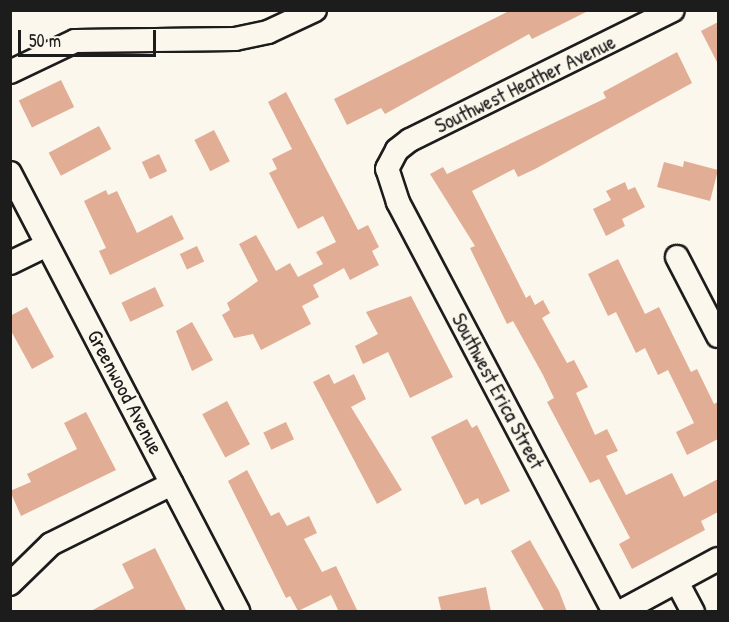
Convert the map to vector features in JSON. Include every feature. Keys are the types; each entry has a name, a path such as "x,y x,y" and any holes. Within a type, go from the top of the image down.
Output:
{"street":[{"path":"10,72 75,41 235,39 268,32 315,10"},
{"name":"Southwest Heather Avenue","path":"387,169 397,150 410,140 674,10"},
{"name":"Southwest Erica Street","path":"387,169 398,202 614,612"},
{"name":"Greenwood Avenue","path":"10,173 239,612"},
{"path":"10,263 47,245"},
{"path":"677,257 718,336"},
{"path":"10,584 51,544 172,484"},
{"path":"620,612 718,560"},
{"path":"676,582 693,612"}],"building":[{"path":"511,10 590,10 532,39 529,34 385,114 381,108 347,125 334,99"},
{"path":"718,22 718,64 701,31"},
{"path":"677,52 692,83 535,169 518,177 514,169 472,191 526,298 530,295 535,305 543,300 550,313 542,318 567,363 574,360 588,387 576,393 595,435 607,429 618,451 606,456 626,495 672,473 684,497 718,479 718,512 701,521 705,530 632,569 619,544 630,538 599,479 590,483 547,402 554,398 543,375 513,321 507,324 470,248 475,246 430,174 443,167 447,174 606,98 603,92"},
{"path":"61,80 74,107 32,128 19,101"},
{"path":"286,92 358,230 368,225 379,247 372,251 379,265 350,280 344,268 313,285 319,297 302,306 311,324 261,350 253,334 234,338 222,315 230,310 227,303 258,281 239,244 256,235 276,271 290,263 298,277 323,264 316,252 336,242 323,216 298,229 269,173 277,169 272,159 292,149 268,102"},
{"path":"99,126 111,149 61,176 49,153"},
{"path":"214,130 230,161 210,171 194,140"},
{"path":"159,154 167,171 150,179 142,162"},
{"path":"684,161 718,170 710,201 657,187 664,162 683,167"},
{"path":"625,182 628,190 635,187 645,207 622,219 625,226 606,236 593,209 611,200 606,191"},
{"path":"106,190 108,195 117,191 137,233 172,215 184,239 110,275 99,251 106,248 84,201"},
{"path":"197,246 204,261 187,269 180,254"},
{"path":"618,259 645,314 659,307 691,372 697,369 714,404 718,402 718,439 687,455 676,432 694,423 668,370 658,375 645,348 636,353 616,312 608,316 588,274"},
{"path":"155,287 164,306 130,322 121,303"},
{"path":"411,296 453,377 410,398 388,352 363,364 355,346 378,334 366,312"},
{"path":"27,307 54,357 32,369 10,329 10,316"},
{"path":"192,322 213,360 192,371 176,331"},
{"path":"329,374 334,384 354,374 366,399 351,407 402,490 377,504 313,382"},
{"path":"227,401 250,444 225,457 202,414"},
{"path":"86,412 116,470 21,516 10,491 31,482 27,474 77,449 64,423"},
{"path":"467,419 472,428 477,425 510,491 481,505 478,498 465,505 431,437"},
{"path":"286,422 294,439 271,450 263,433"},
{"path":"247,470 271,516 279,512 287,526 309,516 317,533 304,539 322,572 336,566 358,612 339,612 331,595 298,611 290,596 286,598 228,481"},
{"path":"530,540 559,591 567,612 545,612 511,551"},
{"path":"155,548 187,612 89,612 134,588 122,564"},
{"path":"486,587 491,612 441,610 438,597"}]}
